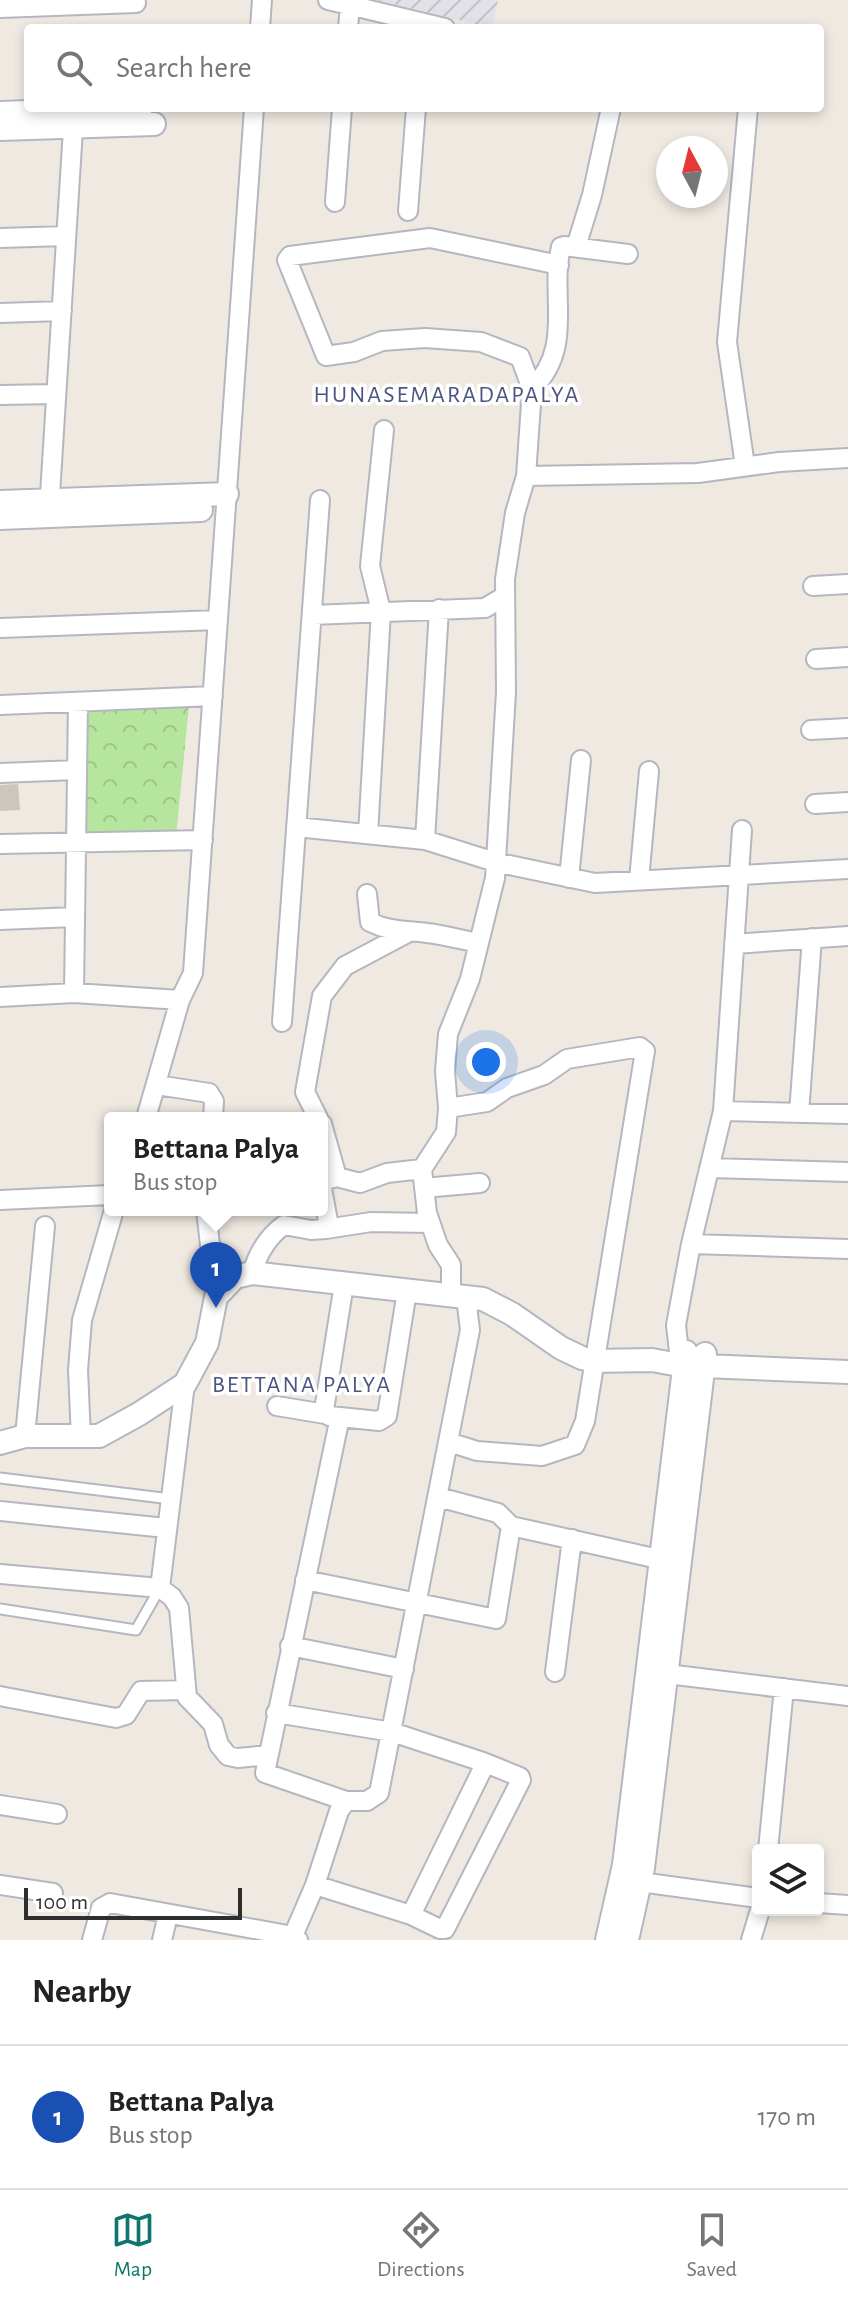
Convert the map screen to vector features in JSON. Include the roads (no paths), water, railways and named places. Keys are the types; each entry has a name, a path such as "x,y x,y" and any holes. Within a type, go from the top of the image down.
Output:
{"street":[{"path":"249,24 251,0"},
{"path":"260,24 262,0"},
{"path":"328,0 418,24"},
{"path":"0,8 136,3"},
{"path":"348,24 350,5"},
{"path":"148,1112 180,1000 193,973 197,840 221,501 243,112"},
{"path":"221,501 254,112"},
{"path":"335,202 342,112"},
{"path":"408,211 416,112"},
{"path":"576,247 592,195 610,112"},
{"path":"745,466 727,342 748,112"},
{"path":"0,113 74,118 147,116"},
{"path":"49,508 74,118"},
{"path":"0,129 74,118"},
{"path":"0,238 66,236"},
{"path":"344,1284 332,1416 305,1580 265,1773 346,1801 367,1801 379,1793 470,1330 451,1265 438,1245 430,1223 423,1179 446,1132 448,1034 470,979 495,878 506,692 505,579 515,513 526,476 532,389 520,357 481,342 425,338 382,341 354,352 326,356 287,260 290,256 430,238 559,265"},
{"path":"532,389 549,368 559,326 561,247 628,254"},
{"path":"0,313 62,311"},
{"path":"0,395 56,394"},
{"path":"368,834 381,611 370,566 384,430"},
{"path":"526,476 698,473 848,458"},
{"path":"282,1022 320,500"},
{"path":"0,518 49,508 221,501"},
{"path":"0,502 49,508"},
{"path":"813,586 848,584"},
{"path":"312,615 485,608 505,596"},
{"path":"425,840 439,609"},
{"path":"0,628 213,620"},
{"path":"816,659 848,657"},
{"path":"0,705 207,697"},
{"path":"74,993 78,702"},
{"path":"811,730 848,728"},
{"path":"569,878 581,760"},
{"path":"0,773 77,770"},
{"path":"639,880 649,771"},
{"path":"815,804 848,802"},
{"path":"296,827 425,840 495,862 595,883 848,869"},
{"path":"607,1940 624,1865 670,1562 692,1358 676,1325 691,1244 723,1111 742,830"},
{"path":"0,844 197,840"},
{"path":"180,1000 197,840"},
{"path":"367,894 370,922 395,931 426,932 479,943"},
{"path":"0,920 75,917"},
{"path":"314,1112 305,1092 322,996 345,966 409,932"},
{"path":"734,944 848,936"},
{"path":"799,1113 812,938"},
{"path":"0,997 74,993 180,1000"},
{"path":"448,1108 487,1102 507,1088 544,1075 567,1059 640,1047 645,1051 585,1421 575,1445 542,1456 477,1451 449,1442"},
{"path":"157,1085 209,1093 214,1101 213,1112"},
{"path":"723,1111 848,1114"},
{"path":"709,1168 848,1172"},
{"path":"328,1183 360,1183 387,1173 480,1183"},
{"path":"0,1200 104,1195"},
{"path":"81,1438 78,1370 82,1320 112,1216"},
{"path":"160,1588 185,1384 207,1343 216,1297 207,1216"},
{"path":"326,1229 328,1216"},
{"path":"252,1273 257,1257 271,1234 284,1225 311,1230 367,1222 430,1223"},
{"path":"25,1436 45,1226"},
{"path":"691,1244 848,1249"},
{"path":"216,1297 235,1277 252,1273 483,1299 512,1314 561,1348 593,1361 848,1357"},
{"path":"277,1406 379,1421 387,1416 407,1291"},
{"path":"692,1358 848,1372"},
{"path":"0,1443 25,1436 99,1436 185,1384"},
{"path":"0,1427 12,1428 25,1436"},
{"path":"438,1497 498,1513 511,1526 670,1562"},
{"path":"0,1511 166,1528"},
{"path":"305,1580 496,1619 511,1526"},
{"path":"555,1672 572,1539"},
{"path":"627,1940 640,1882 667,1674 670,1562"},
{"path":"0,1574 160,1588 172,1597 179,1608 187,1697 215,1727 219,1745 228,1756 268,1755"},
{"path":"290,1646 404,1669"},
{"path":"667,1674 848,1696"},
{"path":"769,1844 784,1688"},
{"path":"0,1696 116,1718 126,1715 141,1691 186,1690"},
{"path":"276,1713 392,1732 517,1774 521,1780 445,1929 315,1885"},
{"path":"411,1915 485,1764"},
{"path":"92,1940 104,1905 117,1903 236,1934 296,1938 339,1811 346,1801"},
{"path":"0,1805 57,1814"},
{"path":"640,1882 752,1897"},
{"path":"0,1885 53,1893"},
{"path":"824,1903 848,1905"},
{"path":"162,1940 168,1915"},
{"path":"751,1940 758,1916"}],"lane":[{"path":"0,1478 171,1499"},
{"path":"0,1609 136,1630 160,1588"}],"place":[{"name":"Bettana Palya","path":"216,1308"}],"district":[{"name":"HUNASEMARADAPALYA","path":"447,395"},
{"name":"BETTANA PALYA","path":"302,1385"}]}
